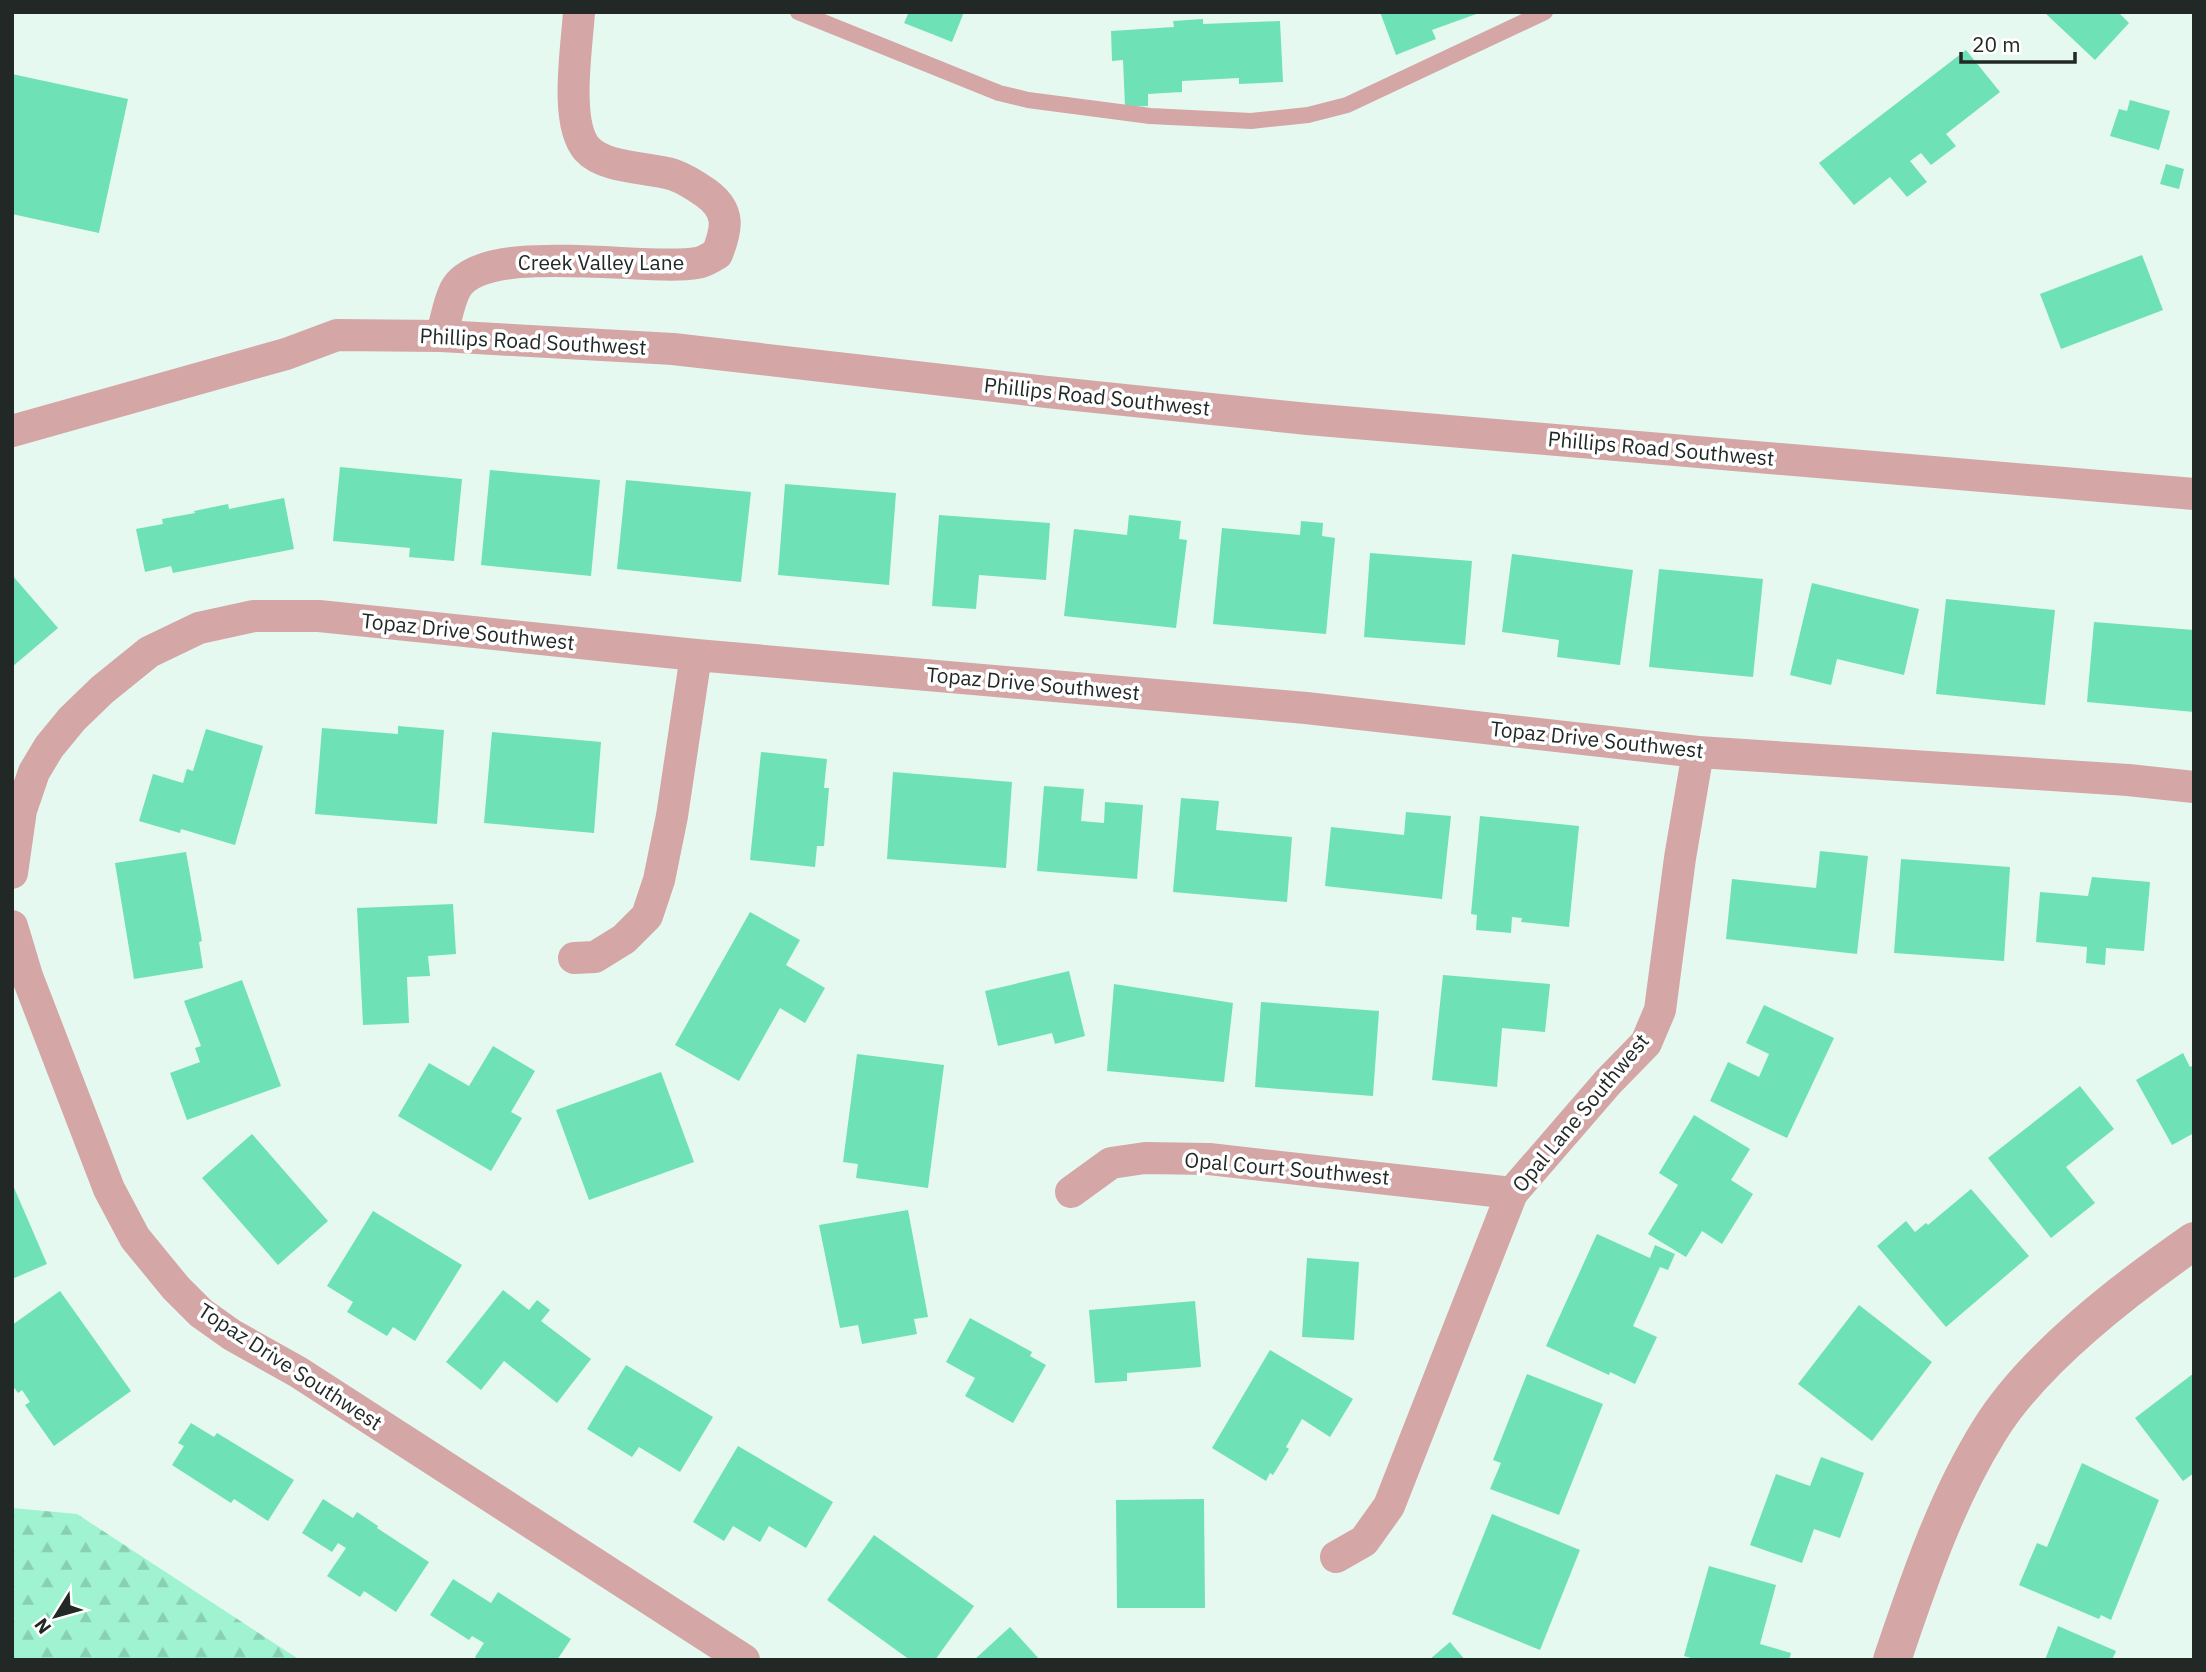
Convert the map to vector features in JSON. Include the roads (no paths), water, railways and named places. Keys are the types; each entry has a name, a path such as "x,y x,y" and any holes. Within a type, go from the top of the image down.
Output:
{"street":[{"name":"Creek Valley Lane","path":"441,337 455,289 469,275 488,266 521,260 670,265 699,263 717,254 725,222 723,209 713,198 674,175 601,159 587,149 579,132 574,106 579,12"},
{"name":"Phillips Road Southwest","path":"12,431 286,354 337,335 441,337 673,349 1308,419 2194,494"},
{"name":"Topaz Drive Southwest","path":"12,873 21,810 34,772 49,747 72,719 102,690 149,652 198,628 254,616 319,616 696,655 1306,708 1698,752 2128,780 2194,787"},
{"path":"574,958 595,957 624,939 647,916 659,880 672,816 696,655"},
{"name":"Opal Lane Southwest","path":"1336,1558 1364,1541 1389,1506 1512,1192 1608,1082 1646,1043 1651,1032 1660,1010 1679,858 1698,752"},
{"name":"Topaz Drive Southwest","path":"12,926 27,975 109,1189 135,1238 176,1288 201,1312 232,1335 298,1372 744,1660"},
{"name":"Opal Court Southwest","path":"1070,1192 1111,1163 1145,1158 1209,1159 1512,1192"},
{"path":"1892,1660 1934,1540 1962,1478 1990,1430 2017,1392 2061,1347 2139,1279 2194,1241"}],"lane":[{"path":"798,12 999,93 1019,98 1150,116 1251,121 1308,115 1348,105 1545,12"}]}
